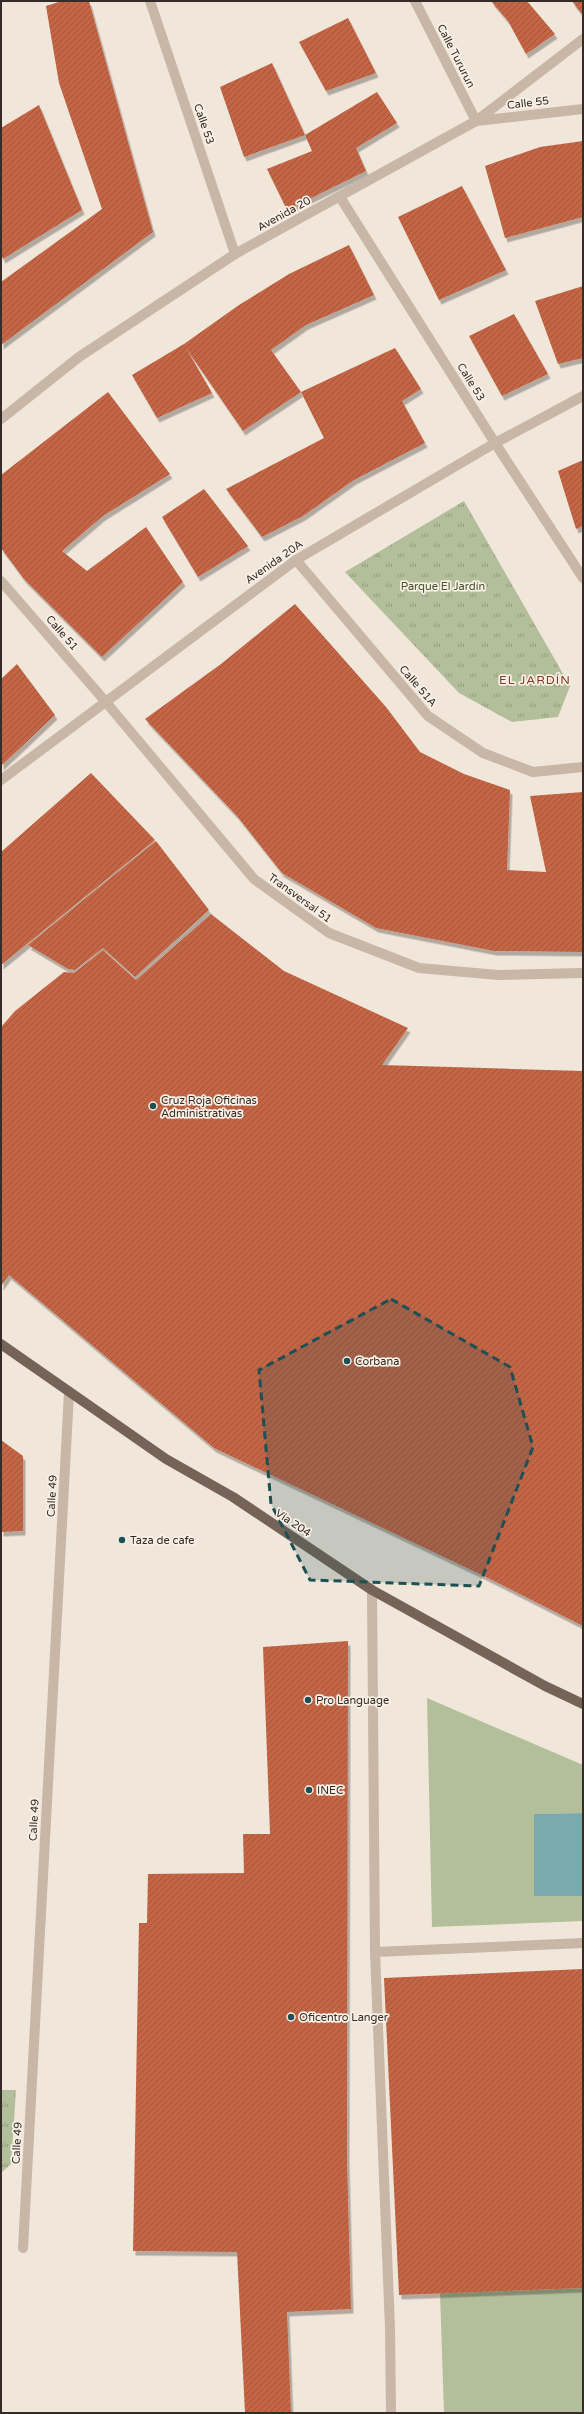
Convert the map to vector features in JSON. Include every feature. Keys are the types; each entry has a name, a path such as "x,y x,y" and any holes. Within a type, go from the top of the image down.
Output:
{"main road":[{"name":"Vía 204","path":"1,1344 166,1459 233,1497 372,1590 545,1686 583,1704"}],"street":[{"name":"Calle 53","path":"150,1 235,254"},
{"name":"Calle Tururun","path":"415,1 476,121"},
{"name":"Avenida 20","path":"1,419 79,357 235,254 476,121 583,39"},
{"name":"Calle 55","path":"476,121 583,109"},
{"name":"Calle 53","path":"340,197 495,443 583,578"},
{"name":"Avenida 20A","path":"1,780 105,700 296,560 495,443 583,396"},
{"name":"Calle 51A","path":"296,560 428,716 483,754 533,772 583,767"},
{"name":"Calle 51","path":"1,581 105,700"},
{"name":"Transversal 51","path":"105,700 254,879 329,934 419,968 498,975 583,973"},
{"name":"Calle 49","path":"23,2248 70,1393"},
{"path":"372,1590 375,1952 391,2413"},
{"path":"375,1952 583,1943"}],"highlighted area":[{"path":"391,1299 510,1367 533,1447 479,1586 310,1580 271,1504 259,1370"}],"green space":[{"name":"Parque El Jardín","path":"464,501 570,686 558,717 512,722 459,693 345,572"},
{"path":"427,1698 583,1765 583,1813 534,1814 534,1896 583,1896 583,1921 432,1927"},
{"path":"1,2090 16,2090 11,2164 1,2173"},
{"path":"583,2288 583,2413 444,2413 440,2293"}],"water":[{"path":"583,1813 583,1896 534,1896 534,1814"}],"building":[{"path":"62,1 89,1 153,232 1,345 1,282 102,209 59,83 46,6"},
{"path":"491,1 527,1 555,34 526,54 508,21"},
{"path":"572,1 583,1 583,12 581,13"},
{"path":"348,18 376,73 326,91 299,42"},
{"path":"272,63 305,135 244,157 220,87"},
{"path":"377,92 397,123 356,148 366,171 287,210 267,169 312,151 305,135"},
{"path":"39,105 82,210 3,259 1,255 1,128"},
{"path":"583,141 583,217 505,238 485,166 540,147"},
{"path":"462,186 506,270 439,300 398,217"},
{"path":"349,245 374,295 306,325 271,350 301,392 243,431 186,348 212,393 157,418 132,375 184,344 239,305 289,274"},
{"path":"583,286 583,358 558,364 535,301"},
{"path":"514,314 548,374 502,396 469,336"},
{"path":"395,348 421,389 402,401 425,443 354,480 303,516 262,537 226,489 324,438 301,392"},
{"path":"108,392 170,474 103,516 62,551 87,571 146,527 183,582 102,657 24,579 1,548 1,475"},
{"path":"583,460 583,526 576,529 558,471"},
{"path":"204,489 248,546 198,577 162,517"},
{"path":"295,604 386,707 420,752 464,774 510,790 507,870 546,872 530,796 583,792 583,952 494,951 376,928 282,873 237,816 145,719 221,664"},
{"path":"17,664 55,715 1,766 1,679"},
{"path":"91,773 155,840 1,965 1,852"},
{"path":"156,841 209,910 135,977 103,948 75,970 68,969 28,945"},
{"name":"Corbana","path":"211,914 284,971 408,1028 382,1065 583,1071 583,1626 486,1577 214,1448 9,1275 1,1286 2,1026 15,1011 64,972 74,973 103,950 136,980"},
{"path":"1,1440 23,1456 23,1531 1,1532"},
{"path":"348,1641 347,2160 351,2309 287,2312 291,2413 245,2413 237,2252 133,2251 139,1923 147,1923 148,1874 244,1873 243,1834 270,1834 263,1647"},
{"path":"583,1969 583,2288 399,2295 384,1978"}],"place":[{"name":"Cruz Roja Oficinas Administrativas","path":"153,1106"},
{"name":"Corbana","path":"347,1361"},
{"name":"Taza de cafe","path":"122,1540"},
{"name":"Pro Language","path":"308,1700"},
{"name":"INEC","path":"309,1790"},
{"name":"Oficentro Langer","path":"291,2017"}],"district":[{"name":"EL JARDÍN","path":"535,680"}]}
